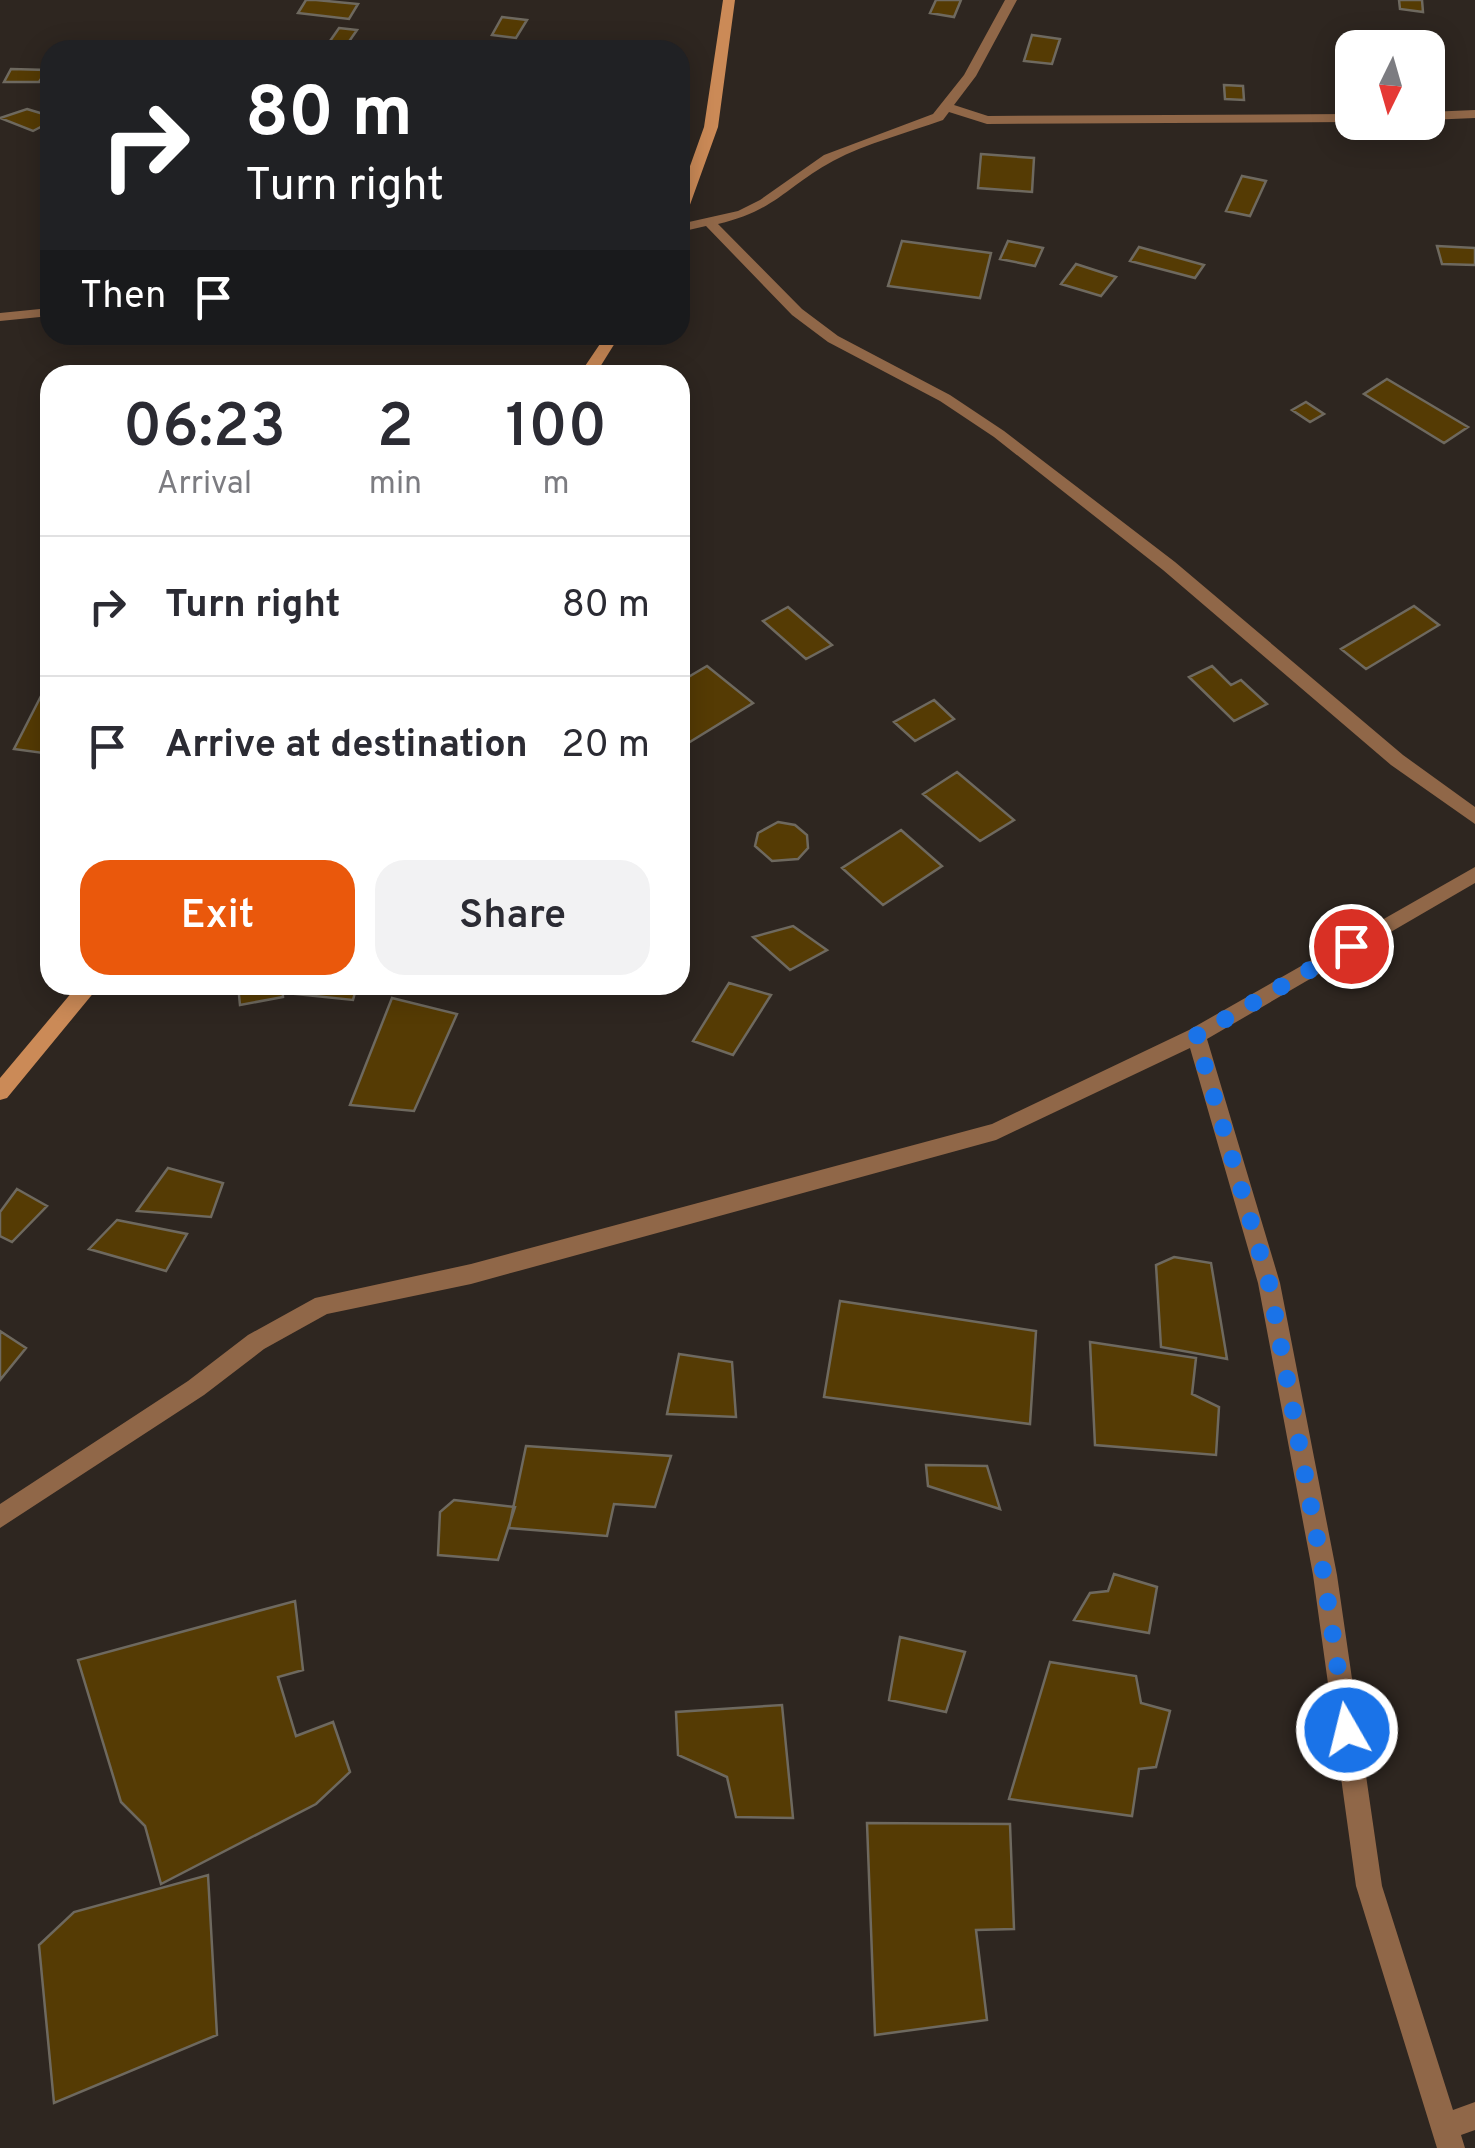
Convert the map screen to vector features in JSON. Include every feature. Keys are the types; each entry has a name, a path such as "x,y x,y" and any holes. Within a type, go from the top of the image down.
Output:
{"street":[{"path":"690,185 711,127 729,0"},
{"path":"690,227 711,224 765,203 853,146 938,118 949,108 1011,0"},
{"path":"949,108 987,120 1028,122 1335,118"},
{"path":"1445,115 1475,114"},
{"path":"711,224 797,312 833,339 946,398 999,434 1169,566 1397,760 1475,817"},
{"path":"0,317 40,313"},
{"path":"0,1518 196,1388 256,1342 323,1305 471,1274 996,1131 1196,1036 1475,874"},
{"path":"0,1092 82,995"},
{"path":"1196,1036 1269,1283 1324,1576 1369,1886 1447,2138 1475,2116"}],"building":[{"path":"306,0 358,4 349,19 298,13"},
{"path":"936,0 961,0 954,17 930,13"},
{"path":"1399,0 1422,0 1423,12 1400,9"},
{"path":"502,17 527,20 516,38 492,35"},
{"path":"339,28 357,30 350,40 331,40"},
{"path":"1032,35 1060,39 1052,64 1024,61"},
{"path":"11,69 40,70 39,82 4,82"},
{"path":"1224,85 1243,86 1244,100 1225,99"},
{"path":"27,109 40,113 40,127 33,131 0,118"},
{"path":"981,154 1034,158 1032,192 978,188"},
{"path":"1242,176 1266,181 1250,216 1226,211"},
{"path":"902,241 991,253 980,298 888,286"},
{"path":"1008,241 1043,248 1035,266 1000,259"},
{"path":"1437,246 1475,248 1475,265 1442,264"},
{"path":"1139,247 1204,265 1195,278 1130,261"},
{"path":"1076,264 1116,277 1101,296 1061,284"},
{"path":"1387,379 1468,427 1444,443 1364,394"},
{"path":"1306,402 1324,414 1310,422 1292,410"},
{"path":"1414,606 1439,625 1366,669 1341,649"},
{"path":"788,607 832,645 806,659 763,621"},
{"path":"707,666 753,703 690,742 690,676"},
{"path":"1212,666 1231,685 1241,680 1267,704 1234,721 1189,677"},
{"path":"40,698 40,753 14,749"},
{"path":"934,700 954,719 915,741 894,722"},
{"path":"957,772 1014,820 980,841 923,794"},
{"path":"778,822 795,825 807,835 808,848 798,859 772,861 755,846 758,833"},
{"path":"901,830 942,866 883,905 842,868"},
{"path":"793,926 827,950 790,970 753,937"},
{"path":"729,983 771,995 733,1055 693,1041"},
{"path":"239,995 283,995 283,997 240,1005"},
{"path":"305,995 354,995 353,1000"},
{"path":"392,998 457,1014 414,1111 350,1105"},
{"path":"168,1168 223,1183 211,1217 137,1211"},
{"path":"17,1189 47,1206 12,1242 0,1236 0,1212"},
{"path":"117,1220 187,1234 166,1271 89,1249"},
{"path":"1174,1257 1211,1263 1227,1359 1161,1347 1156,1265"},
{"path":"840,1301 1036,1331 1030,1424 824,1397"},
{"path":"0,1331 26,1348 0,1380"},
{"path":"1090,1342 1196,1358 1192,1394 1219,1407 1216,1455 1095,1445"},
{"path":"679,1354 732,1362 736,1417 667,1414"},
{"path":"526,1446 671,1456 655,1507 614,1504 607,1536 509,1528"},
{"path":"926,1465 987,1466 1000,1509 928,1486"},
{"path":"454,1500 515,1507 498,1560 438,1555 440,1512"},
{"path":"1114,1574 1157,1587 1149,1633 1074,1620 1090,1593 1108,1591"},
{"path":"295,1601 303,1670 278,1677 296,1736 333,1722 350,1772 316,1804 161,1884 145,1826 121,1802 78,1660"},
{"path":"900,1637 965,1652 946,1712 889,1700"},
{"path":"1050,1662 1136,1676 1141,1703 1170,1711 1156,1767 1139,1769 1132,1816 1009,1799"},
{"path":"782,1705 793,1818 736,1817 727,1777 678,1755 676,1712"},
{"path":"867,1823 1010,1824 1014,1929 976,1930 987,2020 875,2035"},
{"path":"208,1875 217,2035 54,2103 39,1945 74,1912"}],"route":[{"path":"1347,1730 1324,1576 1269,1283 1196,1036 1351,946"}]}
